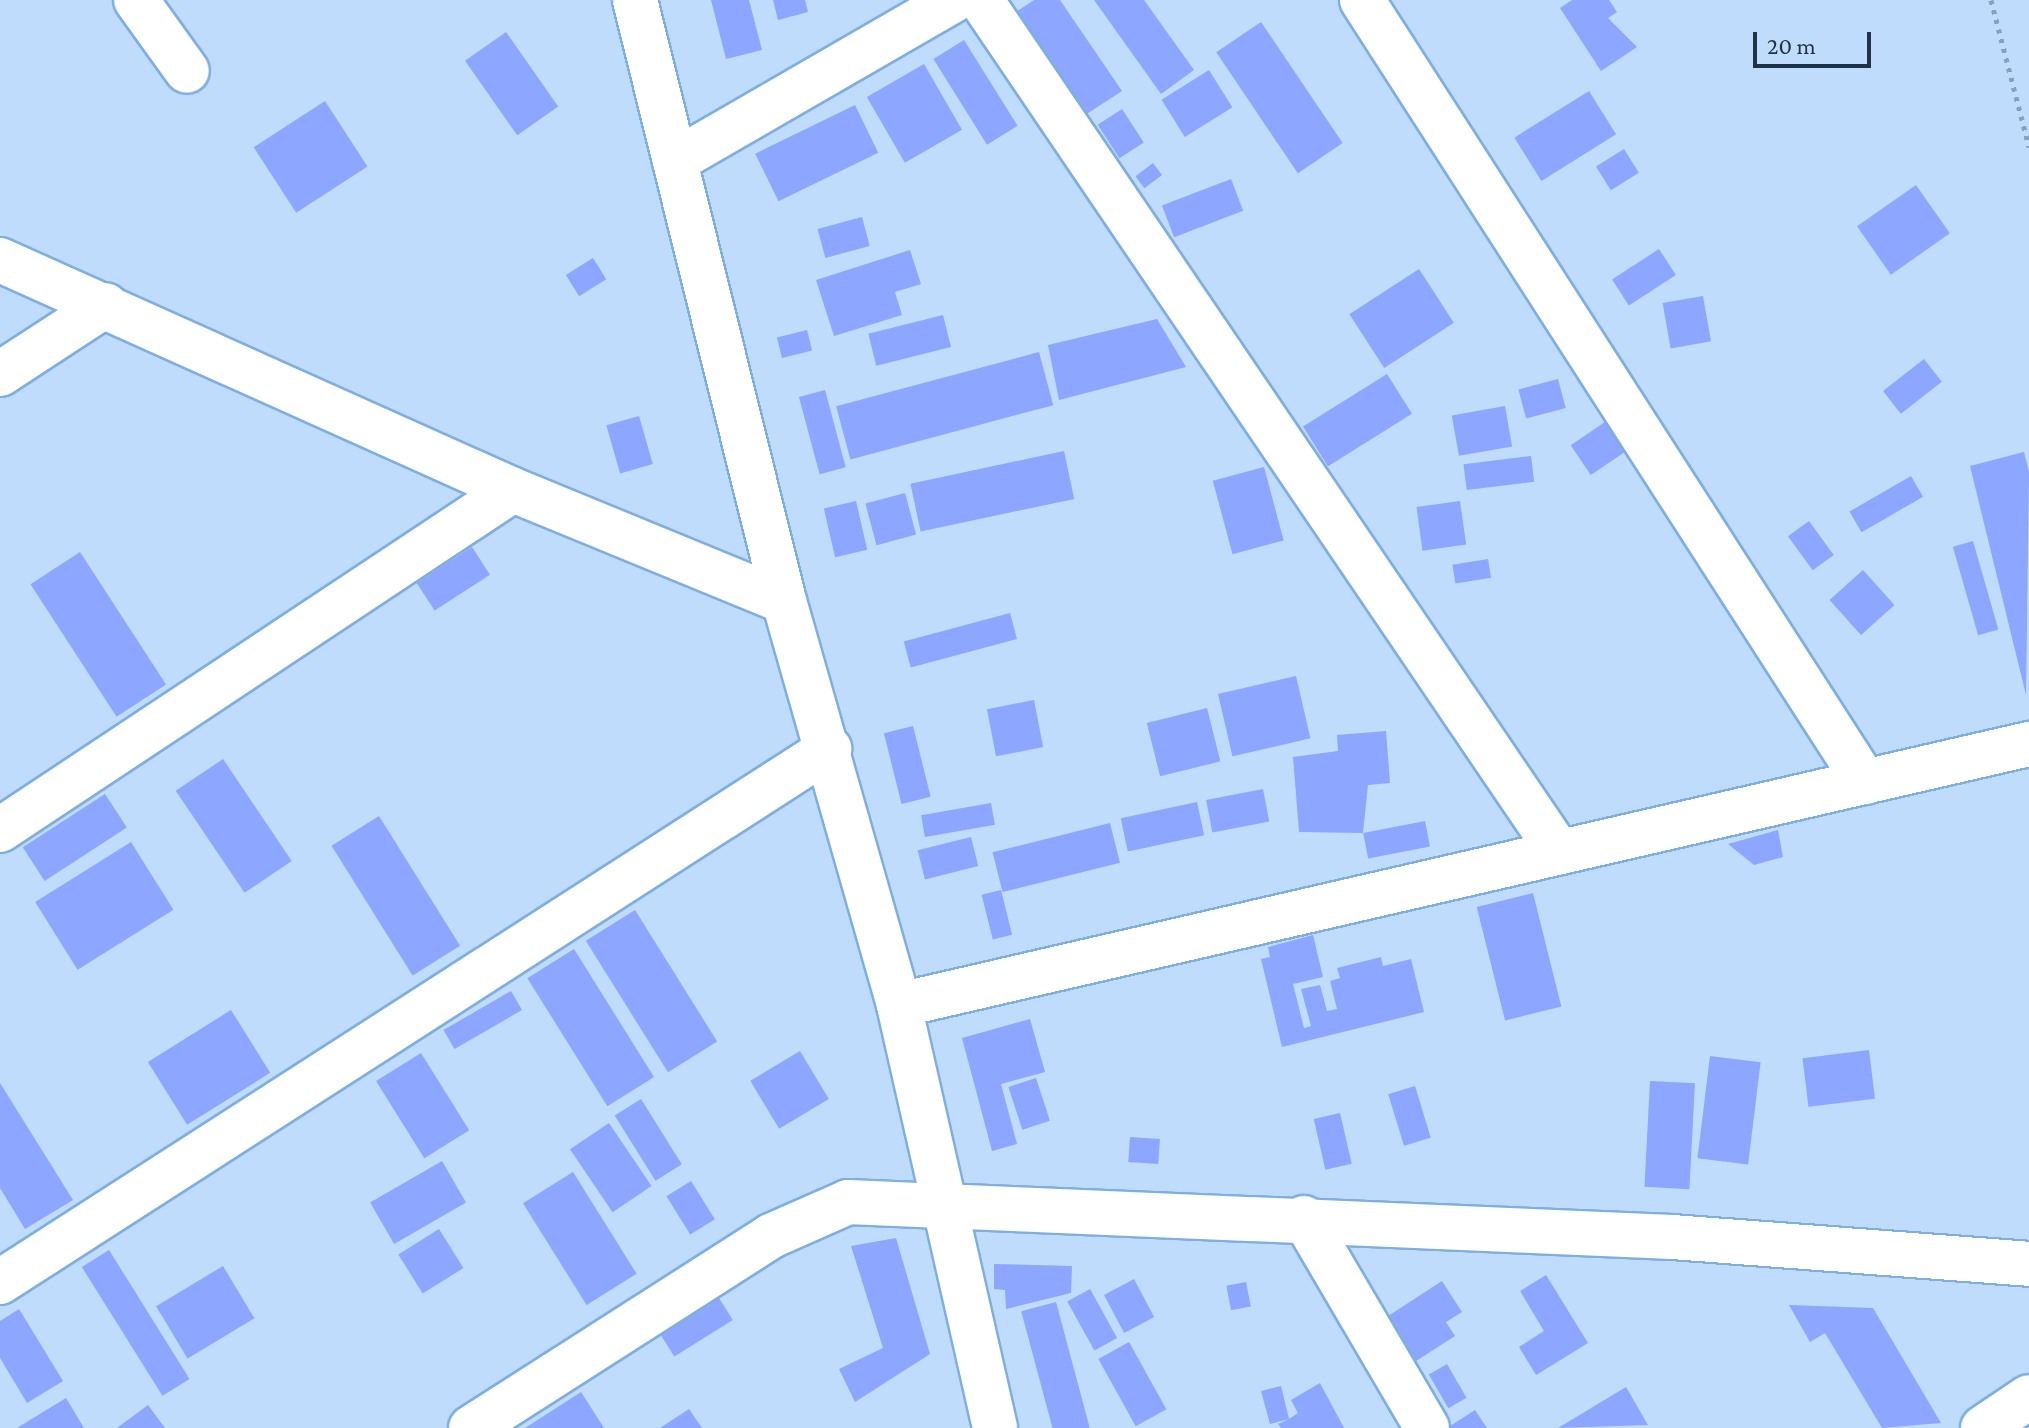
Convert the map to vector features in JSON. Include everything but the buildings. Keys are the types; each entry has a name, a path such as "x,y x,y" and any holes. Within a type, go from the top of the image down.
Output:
{"street":[{"path":"136,0 187,71"},
{"path":"635,0 784,601 829,749 899,1005 995,1428"},
{"path":"675,161 954,0"},
{"path":"981,0 1559,852"},
{"path":"1362,0 1865,782"},
{"path":"0,260 513,490 784,601"},
{"path":"0,374 106,305"},
{"path":"0,830 513,490"},
{"path":"899,1005 2029,744"},
{"path":"0,1282 829,749"},
{"path":"471,1428 811,1213 848,1202 945,1203 1304,1218 2029,1264"},
{"path":"1304,1218 1427,1428"},
{"path":"1983,1428 2029,1397"}],"path":[{"path":"1991,0 2029,147"}]}
